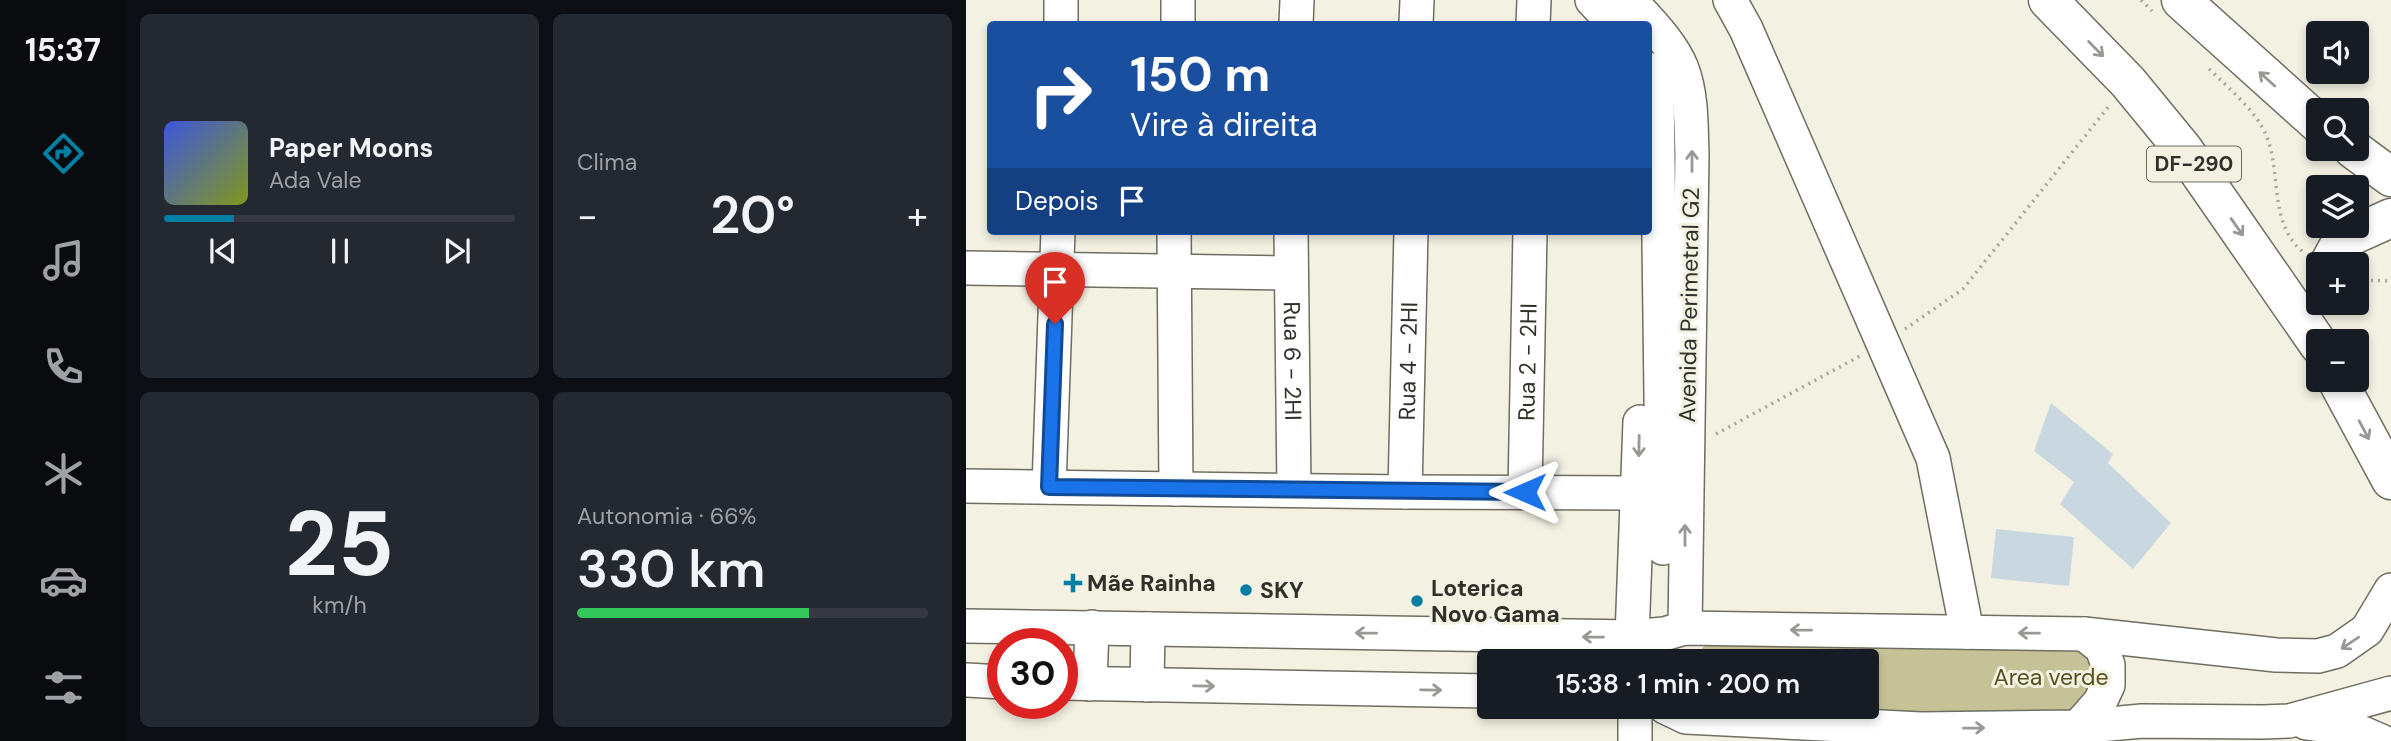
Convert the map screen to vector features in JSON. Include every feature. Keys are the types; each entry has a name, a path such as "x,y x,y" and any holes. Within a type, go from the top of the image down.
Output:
{"highway":[{"name":"DF-290","path":"2048,0 2128,82 2183,149 2309,329"},
{"path":"2183,7 2306,113"},
{"path":"2369,161 2391,177"},
{"path":"2332,252 2342,240 2391,218"},
{"path":"2343,392 2391,480"}],"street":[{"path":"1061,0 1061,21"},
{"path":"1178,0 1178,21"},
{"path":"1296,21 1297,0"},
{"path":"1416,21 1417,0"},
{"path":"1533,21 1534,0"},
{"path":"1568,0 1588,21"},
{"path":"1592,0 1612,21"},
{"name":"Avenida Perimetral G2","path":"1630,0 1648,21"},
{"path":"1730,0 1746,29 1933,458 1967,632"},
{"name":"Avenida Perimetral G2","path":"1652,26 1669,46 1682,68 1689,105 1692,155 1686,450 1660,633"},
{"path":"1652,77 1657,87 1660,633"},
{"path":"1049,487 1058,235"},
{"path":"1174,235 1176,489"},
{"name":"Rua 6 - 2HI","path":"1292,235 1290,273 1294,491"},
{"name":"Rua 4 - 2HI","path":"1405,492 1411,235"},
{"name":"Rua 2 - 2HI","path":"1525,492 1530,235"},
{"name":"Avenida Perimetral G2","path":"1644,235 1638,493 1660,633"},
{"path":"966,268 1290,273"},
{"path":"966,486 1638,493"},
{"path":"966,626 2084,634 2276,655 2318,656 2337,651 2367,630 2391,590"},
{"path":"1078,677 1092,627"},
{"path":"1147,685 1148,629"},
{"path":"2078,727 2099,702 2108,685 2108,665 2102,648 2084,634"},
{"path":"2142,721 2126,692 2134,654 2149,640"},
{"path":"966,680 987,681"},
{"path":"1078,684 1477,691"},
{"path":"1679,722 1920,735 2142,721 2224,732 2289,721 2391,693"},
{"path":"1635,719 1635,741"},
{"path":"2289,721 2353,729 2381,741"}],"path":[{"path":"2141,0 2183,7"},
{"path":"2206,66 2261,124 2273,153 2278,207 2292,243 2306,256"},
{"path":"1686,450 1883,344 1963,289 2128,82"},
{"path":"2369,280 2391,281"}],"green space":[{"name":"Area verde","path":"2071,638 2084,651 2091,664 2090,697 2069,716 1879,713 1879,649 1702,649 1707,640"}],"building":[{"path":"2051,403 2113,454 2108,463 2171,523 2133,569 2060,504 2074,482 2034,451"},
{"path":"1996,529 2074,537 2069,586 1991,578"}],"place":[{"name":"Mãe Rainha","path":"1073,583"},
{"name":"SKY","path":"1246,590"},
{"name":"Loterica Novo Gama","path":"1417,601"}],"route":[{"path":"1055,324 1049,487 1525,492"}]}
